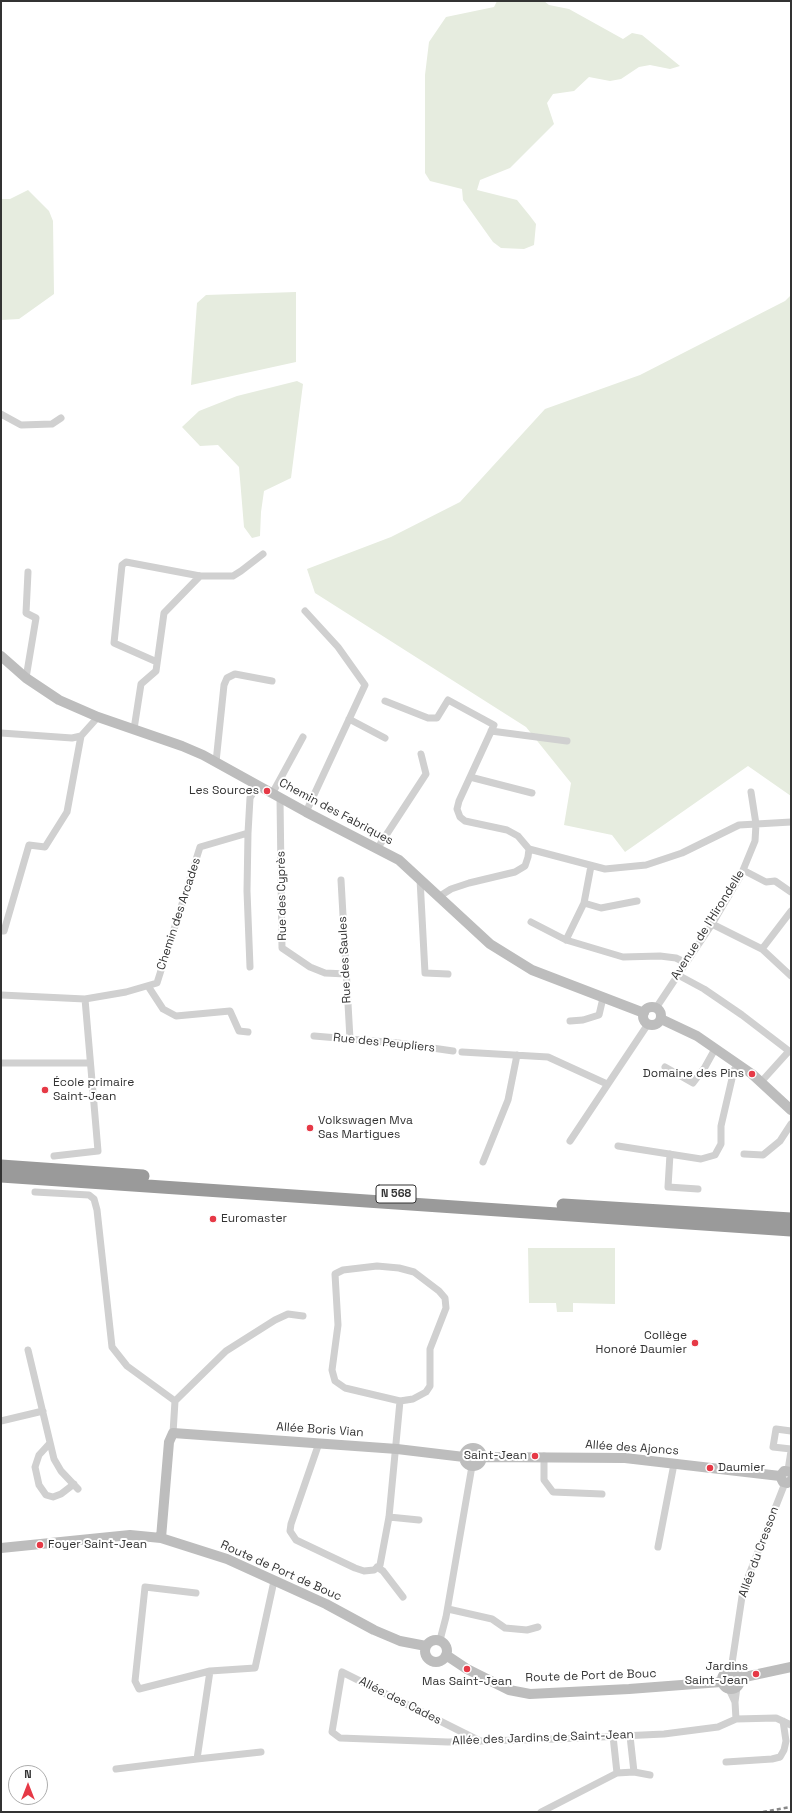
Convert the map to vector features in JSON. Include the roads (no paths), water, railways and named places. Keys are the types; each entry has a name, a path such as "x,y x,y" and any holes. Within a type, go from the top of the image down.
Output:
{"highway":[{"name":"N 568","path":"1,1166 791,1220"},
{"name":"N 568","path":"1,1176 791,1230"}],"street":[{"path":"1,414 21,425 52,424 61,418"},
{"path":"157,662 114,643 122,565 126,562 200,576 233,576 263,554"},
{"path":"26,678 36,618 26,613 28,572"},
{"path":"134,729 141,684 156,670 164,613 200,576"},
{"path":"305,611 338,647 365,685 306,812"},
{"name":"Chemin des Fabriques","path":"1,656 26,678 59,700 98,716 182,746 216,762 257,786 399,860 440,896 490,944 532,970 644,1013"},
{"path":"216,762 224,685 227,678 235,674 272,681"},
{"path":"385,701 428,718 437,718 448,700 493,728 567,741"},
{"path":"1,931 4,931 29,845 45,847 67,812 81,736 98,716"},
{"path":"349,719 385,738"},
{"path":"493,728 459,800 457,809 460,817 465,821 507,830 518,836 529,849 605,869 646,865 682,854 739,825 791,822"},
{"path":"1,733 72,738 81,736"},
{"path":"276,796 303,736"},
{"path":"377,849 426,774 421,754"},
{"path":"470,777 532,793"},
{"path":"250,967 247,891 248,833 250,798 257,786"},
{"name":"Avenue de l'Hirondelle","path":"656,1008 712,924 743,870 755,841 756,824 751,792"},
{"name":"Rue des Cyprès","path":"276,796 282,948 310,967 325,973 346,974"},
{"name":"Chemin des Arcades","path":"148,986 157,983 200,847 248,833"},
{"path":"440,896 451,889 463,885 515,872 525,866 529,849"},
{"path":"566,940 584,903 591,866"},
{"path":"743,870 766,882 775,881 791,892"},
{"path":"420,879 425,973 448,974"},
{"name":"Rue des Saules","path":"341,880 350,1039"},
{"path":"584,903 601,908 637,901"},
{"path":"762,949 791,911"},
{"path":"530,922 566,940 623,957 660,956 676,958 686,963"},
{"path":"712,924 762,949 791,976"},
{"path":"678,975 704,989 742,1015 790,1052 761,1082"},
{"path":"1,995 85,999 126,992 148,986 163,1009 176,1016 230,1011 239,1031 248,1032"},
{"path":"570,1020 583,1020 599,1015 603,998"},
{"path":"54,1156 98,1151 85,999"},
{"path":"648,1008 656,1008 660,1011 661,1019 656,1025 648,1024 644,1020 644,1013 648,1008"},
{"path":"661,1019 697,1036 761,1082 791,1110"},
{"path":"570,1141 648,1024"},
{"name":"Rue des Peupliers","path":"314,1036 453,1051"},
{"path":"665,1067 693,1083 705,1067 715,1049"},
{"path":"462,1052 548,1057 607,1084"},
{"path":"483,1162 508,1100 517,1055"},
{"path":"1,1063 90,1063"},
{"path":"618,1146 701,1159 714,1155 721,1144 721,1126 728,1102 734,1070 738,1065"},
{"path":"744,1154 764,1155 780,1141 791,1124"},
{"path":"670,1154 668,1187 698,1189"},
{"path":"35,1192 89,1195 94,1199 97,1210 112,1347 127,1366 174,1401"},
{"path":"377,1266 399,1268 414,1272 439,1290 445,1298 446,1308 431,1343 430,1386 426,1392 413,1398 400,1401 345,1388 336,1381 332,1370 338,1325 335,1274 343,1270 377,1266"},
{"path":"161,1538 169,1442 173,1432 174,1401 226,1351 275,1320 288,1314 303,1316"},
{"path":"28,1350 54,1459 76,1487 53,1497 46,1495 39,1485 35,1467 38,1455 50,1443"},
{"path":"319,1443 291,1524 290,1531 296,1540 355,1568 374,1570 380,1565 389,1516 397,1449 400,1401"},
{"path":"1,1421 43,1411"},
{"name":"Allée du Cresson","path":"731,1670 743,1590 787,1476 791,1450 773,1447 776,1429 791,1431"},
{"name":"Allée Boris Vian","path":"173,1432 397,1449 464,1457"},
{"path":"473,1448 479,1450 482,1457 480,1463 472,1466 466,1464 464,1457 467,1450 473,1448"},
{"path":"544,1456 544,1480 553,1492 602,1494"},
{"name":"Allée des Ajoncs","path":"482,1457 544,1456 626,1458 787,1476"},
{"path":"658,1547 674,1464"},
{"path":"440,1640 448,1609 472,1466"},
{"path":"389,1516 419,1520"},
{"name":"Route de Port de Bouc","path":"1,1548 130,1536 161,1538 227,1559 326,1604 374,1630 400,1641 426,1646"},
{"path":"377,1567 383,1571 403,1597"},
{"path":"196,1593 145,1587 135,1681 139,1689 210,1671 255,1668 274,1581"},
{"path":"448,1609 492,1619 505,1628 527,1630 538,1627"},
{"path":"440,1640 446,1645 446,1655 442,1661 431,1661 425,1653 426,1646 430,1641 440,1640"},
{"name":"Route de Port de Bouc","path":"446,1655 467,1669 509,1690 530,1694 732,1684 791,1667"},
{"path":"732,1684 737,1673 731,1670 724,1674 732,1684 736,1720 776,1718 791,1724"},
{"path":"197,1759 210,1671"},
{"name":"Allée des Cades","path":"332,1732 342,1672 480,1741"},
{"name":"Allée des Jardins de Saint-Jean","path":"332,1732 340,1738 448,1742 664,1734 718,1728 736,1720"},
{"path":"726,1762 772,1759 780,1756 784,1750 786,1742 783,1721"},
{"path":"613,1736 617,1773"},
{"path":"630,1736 634,1772"},
{"path":"116,1769 261,1752"},
{"path":"541,1812 617,1773 634,1772 650,1775"}],"railway":[{"path":"763,1812 791,1807"}],"place":[{"name":"Les Sources","path":"267,791"},
{"name":"Domaine des Pins","path":"752,1074"},
{"name":"École primaire Saint-Jean","path":"45,1090"},
{"name":"Volkswagen Mva Sas Martigues","path":"310,1128"},
{"name":"Euromaster","path":"213,1219"},
{"name":"Collège Honoré Daumier","path":"695,1343"},
{"name":"Saint-Jean","path":"535,1456"},
{"name":"Daumier","path":"710,1468"},
{"name":"Foyer Saint-Jean","path":"40,1545"},
{"name":"Mas Saint-Jean","path":"467,1669"},
{"name":"Jardins Saint-Jean","path":"756,1674"}]}
